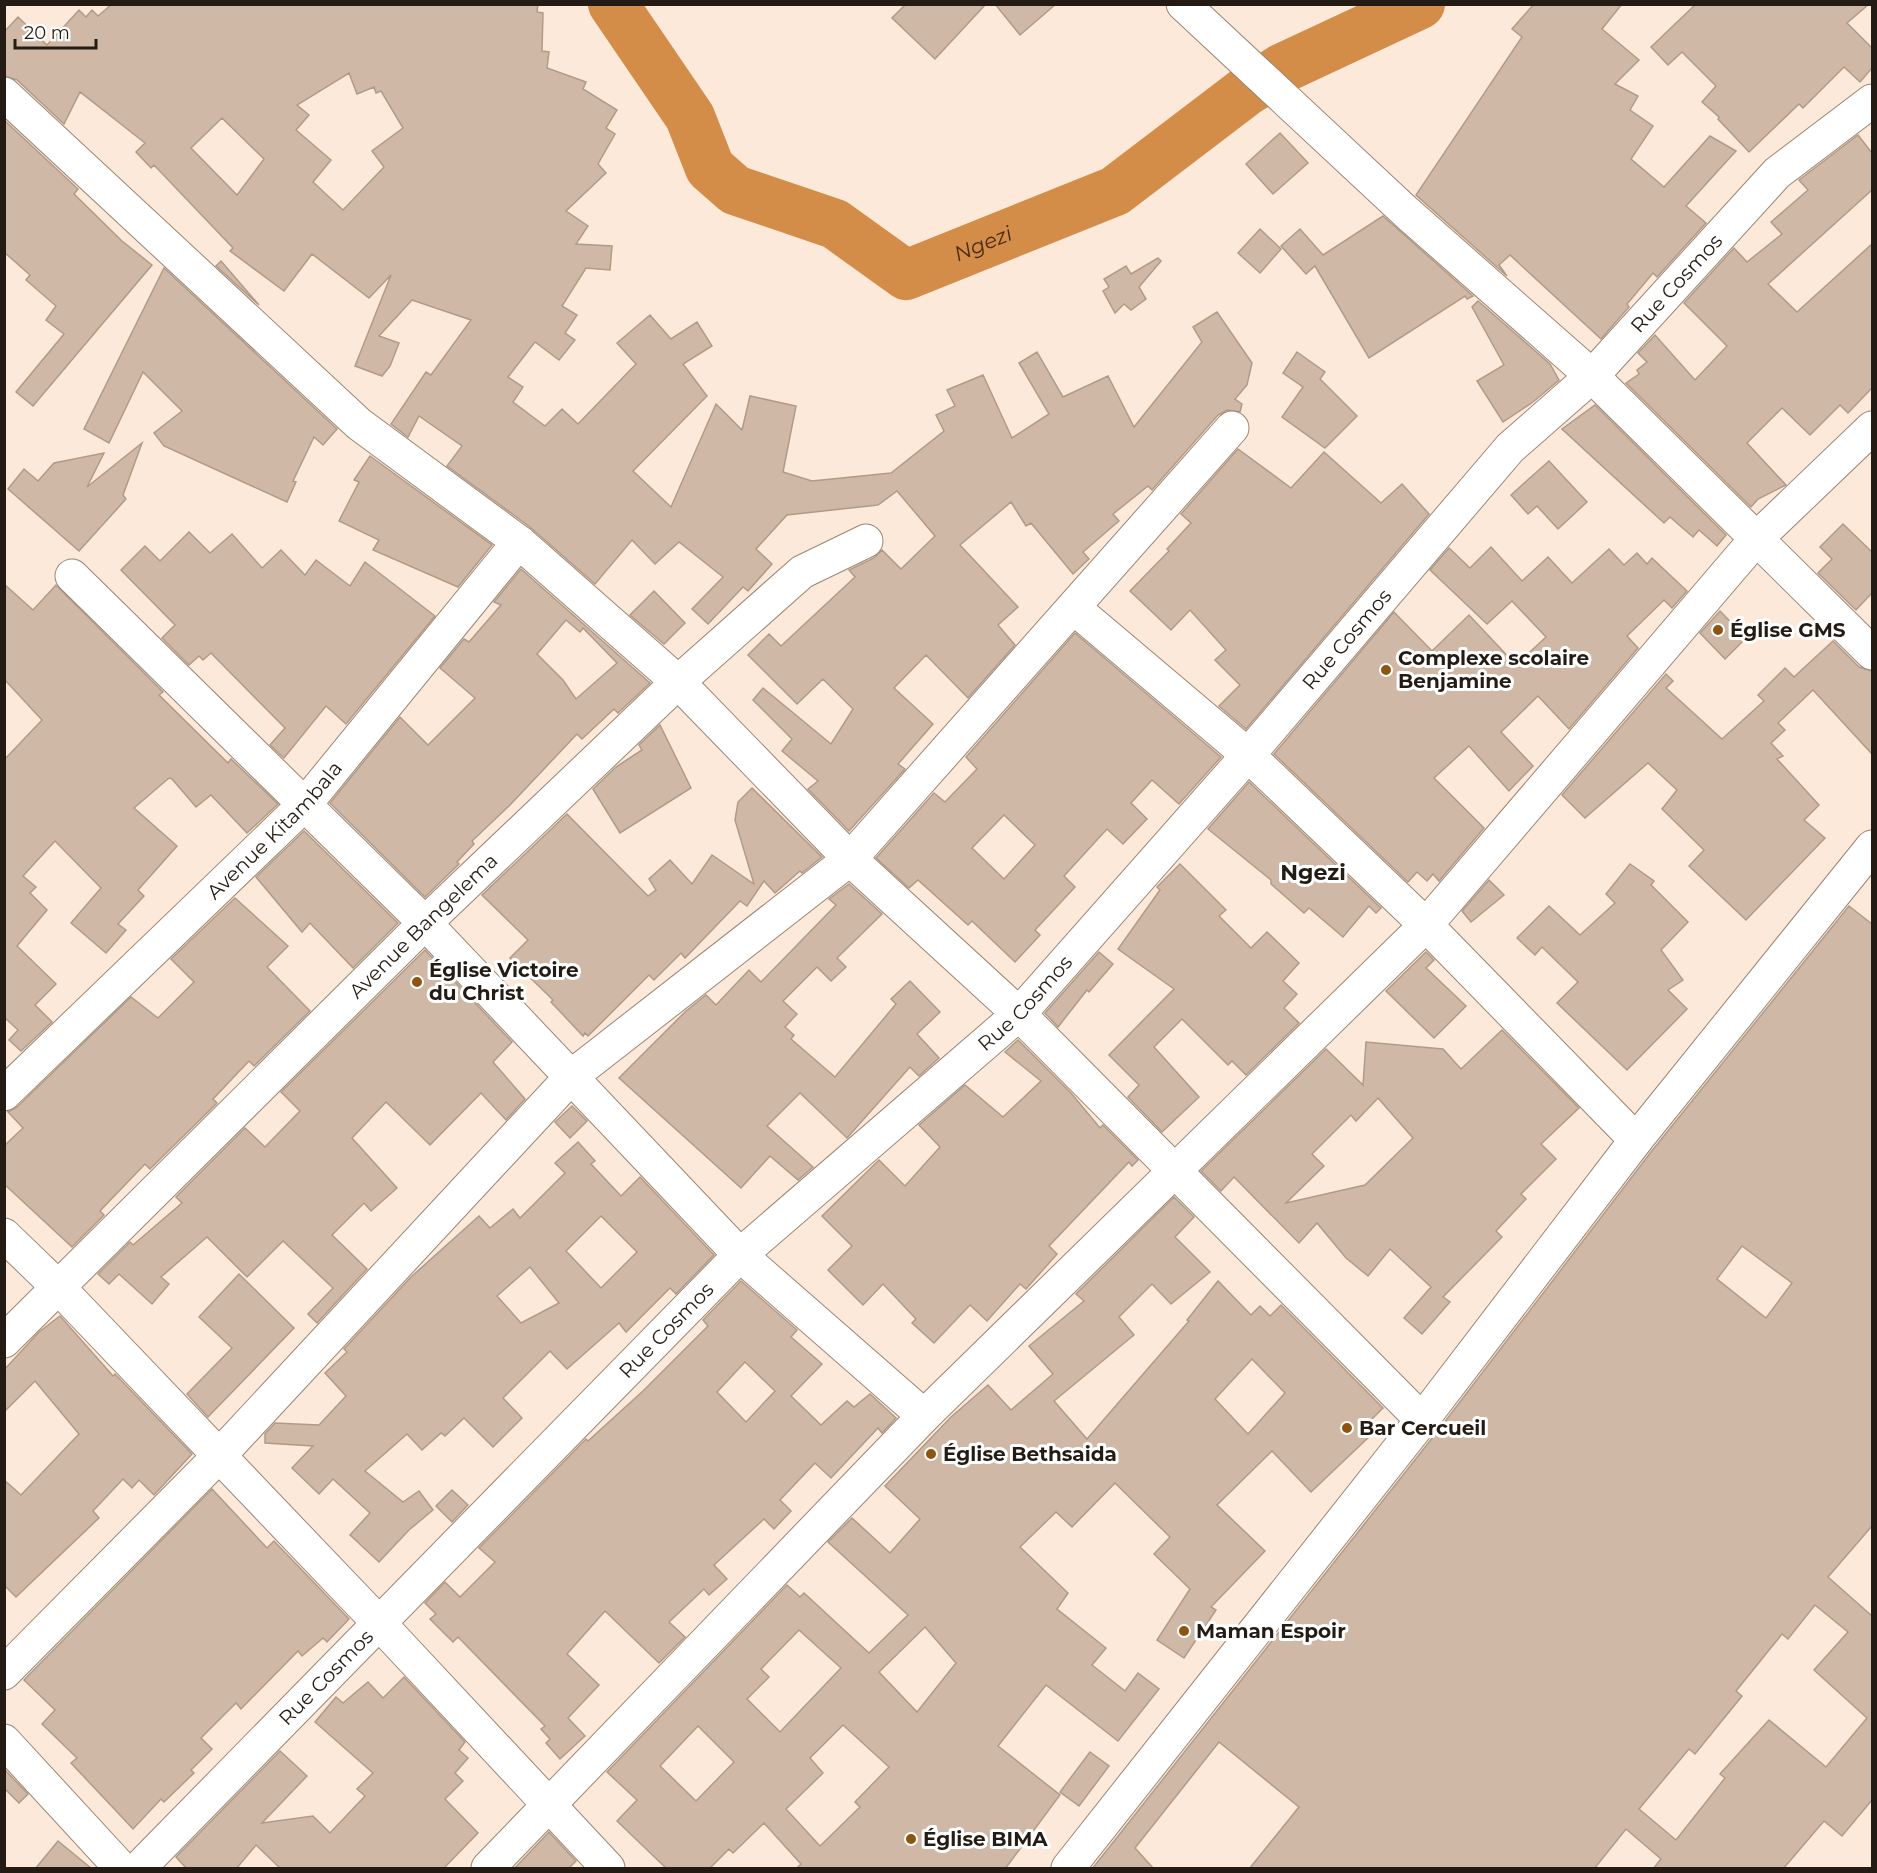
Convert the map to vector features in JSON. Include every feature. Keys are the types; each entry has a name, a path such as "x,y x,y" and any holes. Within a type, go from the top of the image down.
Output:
{"street":[{"path":"1183,4 1288,99 1406,212 1592,376 1872,653"},
{"path":"4,94 359,424 519,542 678,682 850,858 1019,1014 1422,1420"},
{"name":"Rue Cosmos","path":"139,1869 740,1255 1019,1014 1248,755 1510,448 1592,376 1777,173 1872,101"},
{"path":"4,1673 218,1457 573,1075 850,858 1232,428"},
{"path":"488,1869 924,1416 1426,925 1756,539 1872,428"},
{"name":"Avenue Bangelema","path":"4,1341 425,922 678,682 802,572 866,541"},
{"name":"Avenue Kitambala","path":"4,1094 306,803 519,542"},
{"path":"72,576 425,922 573,1075 740,1255 924,1416"},
{"path":"1074,608 1248,755 1426,925 1636,1140"},
{"path":"1068,1869 1422,1420 1636,1140 1872,847"},
{"path":"4,1235 58,1288 380,1624 608,1869"},
{"path":"4,1741 121,1869"}],"building":[{"path":"112,4 538,4 537,12 543,13 542,51 549,52 547,68 586,82 583,89 617,110 606,128 615,134 598,164 606,173 566,211 588,226 576,244 612,246 610,270 586,268 562,306 577,315 565,333 575,340 559,360 535,342 508,377 523,387 513,402 545,426 562,409 578,424 636,364 617,343 650,315 671,339 697,322 712,346 683,364 707,396 633,471 671,507 716,404 742,430 750,396 796,406 783,472 812,481 891,473 944,431 936,415 955,406 947,390 983,375 1012,438 1049,414 1019,363 1037,352 1063,397 1108,376 1134,427 1202,342 1193,327 1217,312 1252,363 1247,385 1235,399 1242,404 1240,412 1227,410 1218,415 1152,490 1148,486 1113,514 1119,521 1083,552 1089,559 1073,574 1031,523 1026,526 1011,502 960,545 1018,607 998,625 1015,645 968,698 926,655 894,688 933,724 898,764 905,769 849,831 808,789 818,781 782,751 792,739 753,700 763,688 831,744 853,709 823,679 797,704 748,655 769,634 781,646 855,577 849,570 874,558 882,550 901,569 935,536 897,491 878,505 787,515 756,549 772,564 748,591 743,587 708,624 692,609 723,577 679,542 655,564 632,540 595,584 530,527 447,466 462,446 419,416 408,437 391,424 426,372 431,375 471,320 412,300 379,336 399,343 390,366 382,376 355,366 391,275 369,298 312,254 284,291 230,251 233,248 154,165 151,168 136,152 145,143 80,92 64,124 17,80 4,76 4,32 18,17 47,45 79,10 86,17 92,10 98,16","holes":["349,73 357,94 374,87 376,93 381,91 403,128 372,151 384,167 343,210 313,182 331,160 296,130 309,115 297,105","222,118 264,159 237,195 191,148"]},
{"path":"906,4 986,4 935,59 892,18"},
{"path":"995,4 1056,4 1020,35"},
{"path":"1534,4 1622,4 1602,29 1639,60 1615,84 1638,96 1630,110 1653,126 1631,159 1664,187 1710,136 1736,151 1686,206 1706,223 1657,277 1653,273 1627,304 1629,307 1601,339 1510,255 1499,265 1507,276 1416,195 1522,37 1512,29"},
{"path":"1696,4 1869,4 1847,23 1872,48 1872,68 1860,82 1844,67 1803,108 1799,104 1749,152 1718,119 1719,117 1702,102 1716,86 1682,52 1668,65 1651,47"},
{"path":"4,120 78,189 74,194 122,241 152,265 33,406 16,392 64,334 46,320 56,306 26,280 30,275 4,252"},
{"path":"1280,133 1308,163 1273,194 1246,164"},
{"path":"1858,135 1872,153 1872,190 1768,284 1797,312 1872,244 1872,388 1848,413 1840,405 1810,435 1782,408 1747,443 1786,485 1758,499 1751,507 1626,383 1639,374 1637,370 1647,362 1638,353 1655,335 1695,380 1727,346 1684,303 1734,248 1747,262 1782,234 1771,222 1808,190 1799,180"},
{"path":"1383,216 1473,296 1467,299 1465,296 1369,358 1315,266 1306,274 1281,246 1300,229 1323,255"},
{"path":"1260,229 1281,249 1260,273 1238,253"},
{"path":"1158,258 1161,261 1139,287 1146,299 1131,310 1124,304 1115,313 1103,291 1109,287 1104,279 1126,266 1131,274"},
{"path":"221,261 259,305 216,266"},
{"path":"164,268 337,429 323,445 314,437 293,481 296,482 287,502 164,446 154,433 182,411 143,372 109,443 84,429"},
{"path":"1478,301 1550,364 1559,380 1533,402 1503,422 1477,381 1504,365 1472,307"},
{"path":"1297,352 1325,372 1320,379 1357,416 1325,448 1282,417 1303,387 1283,373"},
{"path":"1595,405 1726,535 1717,546 1699,530 1693,537 1670,517 1664,523 1562,429"},
{"path":"142,443 123,495 126,499 79,551 8,489 24,469 38,481 54,463 104,453 87,487"},
{"path":"1238,449 1291,488 1324,452 1381,503 1402,484 1429,514 1246,729 1219,706 1240,685 1215,660 1226,650 1190,610 1171,630 1130,591 1169,551 1167,549 1191,523 1181,514"},
{"path":"370,456 492,545 458,587 373,550 379,540 339,521 359,482 354,480"},
{"path":"1549,461 1587,502 1558,529 1537,506 1528,514 1511,495"},
{"path":"1843,524 1872,552 1872,593 1856,610 1818,573 1832,559 1820,547"},
{"path":"189,532 210,553 232,534 262,568 281,550 305,575 316,560 350,586 365,562 435,616 346,724 326,706 284,758 270,745 285,728 211,653 203,660 199,656 189,665 162,638 175,625 121,570 145,546 160,561"},
{"path":"1491,547 1522,581 1548,557 1572,583 1609,549 1624,565 1637,553 1647,564 1652,558 1687,591 1672,608 1664,600 1627,636 1638,648 1569,729 1538,696 1501,732 1533,766 1509,791 1469,746 1434,778 1484,828 1439,881 1433,874 1427,881 1417,872 1408,882 1274,754 1394,612 1432,651 1469,615 1516,665 1546,637 1512,601 1487,624 1430,570 1449,548 1470,568"},
{"path":"521,569 650,683 618,713 614,709 582,739 577,734 510,805 472,841 474,844 457,862 459,864 425,897 330,803 400,717 428,745 475,698 440,668 464,639 469,642 501,605 494,602","holes":["566,620 580,632 583,628 617,663 576,699 563,680 537,654"]},
{"path":"4,584 33,610 56,585 163,692 159,695 228,763 231,759 278,804 247,833 211,795 196,807 169,778 134,808 177,846 138,890 144,896 118,924 126,930 106,953 71,923 101,888 55,841 23,876 36,887 30,893 47,910 17,946 56,984 35,1005 52,1022 21,1051 9,1040 18,1030 4,1017 4,760 42,720 4,679"},
{"path":"654,591 685,623 664,644 630,615"},
{"name":"Église GMS","path":"1720,611 1746,638 1725,659 1700,633"},
{"path":"1075,633 1221,757 1179,804 1152,780 1131,803 1147,819 1123,844 1107,829 1064,876 1075,887 1035,930 1040,935 1015,962 972,921 968,925 918,880 909,888 876,858 934,793 945,802 977,769 966,757","holes":["1004,815 1035,845 1004,879 972,848"]},
{"path":"1833,641 1859,667 1872,671 1872,754 1813,690 1778,723 1785,730 1771,743 1783,756 1777,759 1819,805 1804,820 1825,838 1746,920 1689,866 1704,850 1662,809 1677,790 1648,763 1585,818 1562,795 1666,674 1673,681 1666,688 1722,739 1764,701 1758,695 1785,668 1794,677"},
{"path":"660,725 691,788 620,833 593,789 616,767 642,750 639,745"},
{"path":"1249,782 1381,908 1376,913 1369,906 1343,937 1309,908 1304,913 1271,884 1271,880 1208,829"},
{"path":"752,788 822,857 802,873 800,871 775,893 764,881 747,906 740,901 685,958 681,953 654,980 649,975 588,1036 585,1033 583,1036 551,1002 553,1000 510,958 528,940 482,895 567,814 648,896 656,890 649,879 670,860 692,884 712,855 754,884 735,820 738,802"},
{"path":"304,831 398,923 353,968 310,923 302,932 256,877"},
{"path":"1180,864 1226,910 1219,916 1251,948 1267,932 1299,963 1283,981 1297,994 1284,1008 1299,1023 1246,1075 1232,1061 1228,1065 1182,1019 1154,1047 1199,1097 1162,1132 1128,1097 1139,1085 1109,1055 1174,989 1118,949 1160,890 1157,887"},
{"path":"1630,864 1654,881 1651,885 1688,922 1661,950 1683,980 1668,990 1687,1009 1627,1070 1557,1003 1578,982 1542,947 1535,955 1517,938 1549,906 1580,935 1615,903 1606,894"},
{"path":"1489,880 1504,895 1471,922 1462,911"},
{"path":"849,884 882,914 837,958 846,967 831,981 817,967 783,1001 797,1014 785,1027 794,1035 791,1039 835,1077 896,1004 891,999 910,981 940,1012 917,1034 939,1058 919,1076 910,1067 847,1138 800,1093 767,1126 813,1167 798,1180 770,1156 741,1188 619,1078 686,1011 706,995 716,1005 749,970 761,982 836,905 829,899"},
{"path":"235,898 288,946 267,967 310,1011 254,1066 249,1061 213,1099 217,1103 150,1169 145,1164 100,1211 104,1215 72,1247 4,1184 4,1146 23,1128 8,1112 17,1107 131,997 158,1018 194,982 171,959"},
{"path":"1849,906 1872,924 1872,1526 1828,1577 1872,1616 1872,1800 1842,1836 1824,1821 1783,1869 1653,1869 1661,1859 1626,1829 1594,1869 1249,1869 1299,1807 1219,1742 1135,1848 1154,1869 1092,1869 1437,1432 1651,1152","holes":["1742,1246 1792,1283 1766,1318 1717,1279","1815,1605 1848,1632 1814,1670 1867,1718 1826,1767 1769,1720 1720,1774 1725,1778 1676,1840 1639,1809 1689,1749 1695,1754 1742,1696 1736,1691 1782,1634 1788,1639"]},
{"path":"425,950 512,1042 493,1062 525,1099 506,1120 481,1093 430,1145 386,1102 352,1138 397,1188 371,1211 364,1203 332,1235 367,1269 317,1323 308,1314 333,1288 283,1241 247,1277 207,1237 161,1277 169,1284 152,1304 119,1274 109,1284 98,1274 130,1242 133,1245 182,1203 176,1197 245,1128 265,1147 300,1111 281,1092"},
{"path":"1099,952 1113,964 1089,992 1087,990 1058,1027 1045,1013"},
{"path":"1426,952 1434,960 1426,968 1466,1006 1434,1038 1386,991"},
{"path":"1502,1030 1579,1108 1541,1144 1556,1159 1521,1194 1526,1199 1496,1231 1502,1237 1443,1297 1450,1302 1422,1334 1404,1318 1431,1287 1390,1249 1368,1276 1346,1258 1317,1223 1299,1243 1234,1177 1221,1191 1201,1171 1326,1049 1363,1085 1366,1042 1443,1049 1461,1069","holes":["1378,1098 1413,1138 1365,1185 1286,1203 1324,1166 1312,1154 1351,1115 1356,1121"]},
{"path":"1018,1040 1071,1093 1100,1128 1103,1125 1138,1160 1132,1166 1129,1162 1049,1246 1057,1254 1026,1289 1020,1284 987,1321 970,1305 934,1343 912,1323 916,1319 883,1284 863,1305 828,1270 852,1246 822,1216 879,1160 905,1186 940,1147 919,1125 965,1085 1003,1117 1041,1081 1005,1052"},
{"path":"572,1106 587,1121 570,1138 555,1122"},
{"path":"578,1142 595,1161 591,1164 621,1196 640,1177 714,1255 676,1294 670,1288 626,1332 619,1323 567,1369 550,1351 503,1398 522,1418 493,1447 464,1418 445,1436 441,1433 422,1450 407,1434 365,1471 403,1502 419,1491 433,1510 409,1530 379,1562 350,1535 370,1513 333,1479 319,1494 292,1468 313,1446 265,1443 265,1434 275,1423 319,1425 346,1396 325,1373 347,1352 344,1349 411,1277 479,1216 490,1228 513,1209 520,1218 565,1173 555,1163","holes":["601,1216 637,1252 601,1288 566,1251","530,1267 559,1303 521,1323 497,1296"]},
{"path":"1174,1197 1194,1217 1175,1237 1210,1272 1171,1304 1152,1284 1119,1317 1134,1335 1054,1401 1087,1439 1189,1321 1187,1320 1218,1281 1251,1315 1260,1306 1270,1316 1281,1305 1383,1408 1363,1428 1370,1436 1311,1492 1272,1451 1217,1505 1265,1551 1211,1607 1216,1610 1184,1658 1157,1640 1190,1589 1154,1554 1170,1537 1115,1483 1072,1527 1056,1512 1020,1547 1068,1593 1057,1609 1106,1648 1092,1665 1125,1691 1138,1673 1159,1689 1118,1741 1046,1685 998,1746 1060,1795 1005,1869 796,1869 801,1864 764,1823 733,1853 729,1849 709,1869 667,1869 617,1821 637,1800 607,1772 787,1585 800,1597 804,1593 869,1653 908,1615 828,1542 852,1518 890,1553 920,1519 885,1486 951,1417 988,1385 1011,1410 1053,1374 1029,1346 1084,1301 1076,1294","holes":["1252,1359 1285,1393 1248,1434 1215,1399","925,1627 956,1663 917,1712 879,1672","799,1630 841,1668 780,1732 747,1699 769,1677 761,1669","843,1725 889,1767 855,1802 860,1807 820,1846 786,1809 823,1773 810,1758","698,1726 734,1762 696,1801 660,1766"]},
{"path":"239,1274 294,1328 208,1417 187,1394 232,1348 199,1317"},
{"path":"741,1281 797,1330 791,1337 822,1364 791,1396 821,1425 847,1401 854,1407 870,1394 896,1418 882,1433 878,1428 831,1478 815,1463 780,1500 791,1511 774,1529 764,1519 714,1565 727,1579 709,1595 704,1589 669,1622 685,1637 659,1663 605,1611 567,1654 599,1685 568,1718 585,1736 560,1759 546,1743 550,1739 541,1729 545,1726 458,1637 453,1642 430,1619 436,1614 425,1603 445,1582 460,1597 495,1562 479,1548 586,1439 588,1441 643,1391 708,1326 703,1320","holes":["745,1362 775,1391 746,1422 717,1392"]},
{"path":"60,1316 113,1376 115,1374 192,1454 154,1495 139,1480 132,1488 123,1479 93,1511 99,1518 16,1597 4,1585 4,1480 21,1495 79,1434 35,1381 4,1412 4,1370 39,1332"},
{"path":"212,1489 267,1548 274,1541 349,1619 327,1642 323,1638 302,1656 298,1651 241,1709 236,1703 201,1738 212,1749 191,1770 194,1773 164,1802 161,1799 133,1829 71,1763 77,1758 42,1724 55,1710 24,1680"},
{"path":"452,1490 468,1505 452,1522 436,1506"},
{"path":"404,1677 465,1742 459,1750 468,1758 455,1773 463,1781 445,1799 478,1833 443,1869 281,1869 256,1845 236,1869 187,1869 176,1857 280,1751 307,1776 262,1823 313,1816 330,1833 365,1796 357,1789 373,1773 315,1722 336,1697 343,1703 368,1682 383,1698"},
{"path":"1090,1752 1109,1766 1079,1806 1060,1792"},
{"path":"4,1769 28,1794 19,1803 4,1788"},
{"path":"549,1832 576,1861 568,1869 514,1869"},
{"path":"58,1841 92,1869 35,1869"}],"waterway":[{"name":"Ngezi","path":"613,4 690,117 710,168 735,190 835,224 906,275 1115,191 1245,92 1281,69 1420,4"}],"place":[{"name":"Église GMS","path":"1718,630"},
{"name":"Complexe scolaire Benjamine","path":"1386,670"},
{"name":"Église Victoire du Christ","path":"417,982"},
{"name":"Bar Cercueil","path":"1347,1428"},
{"name":"Église Bethsaida","path":"931,1454"},
{"name":"Maman Espoir","path":"1184,1631"},
{"name":"Église BIMA","path":"911,1839"}],"district":[{"name":"Ngezi","path":"1313,872"}]}
